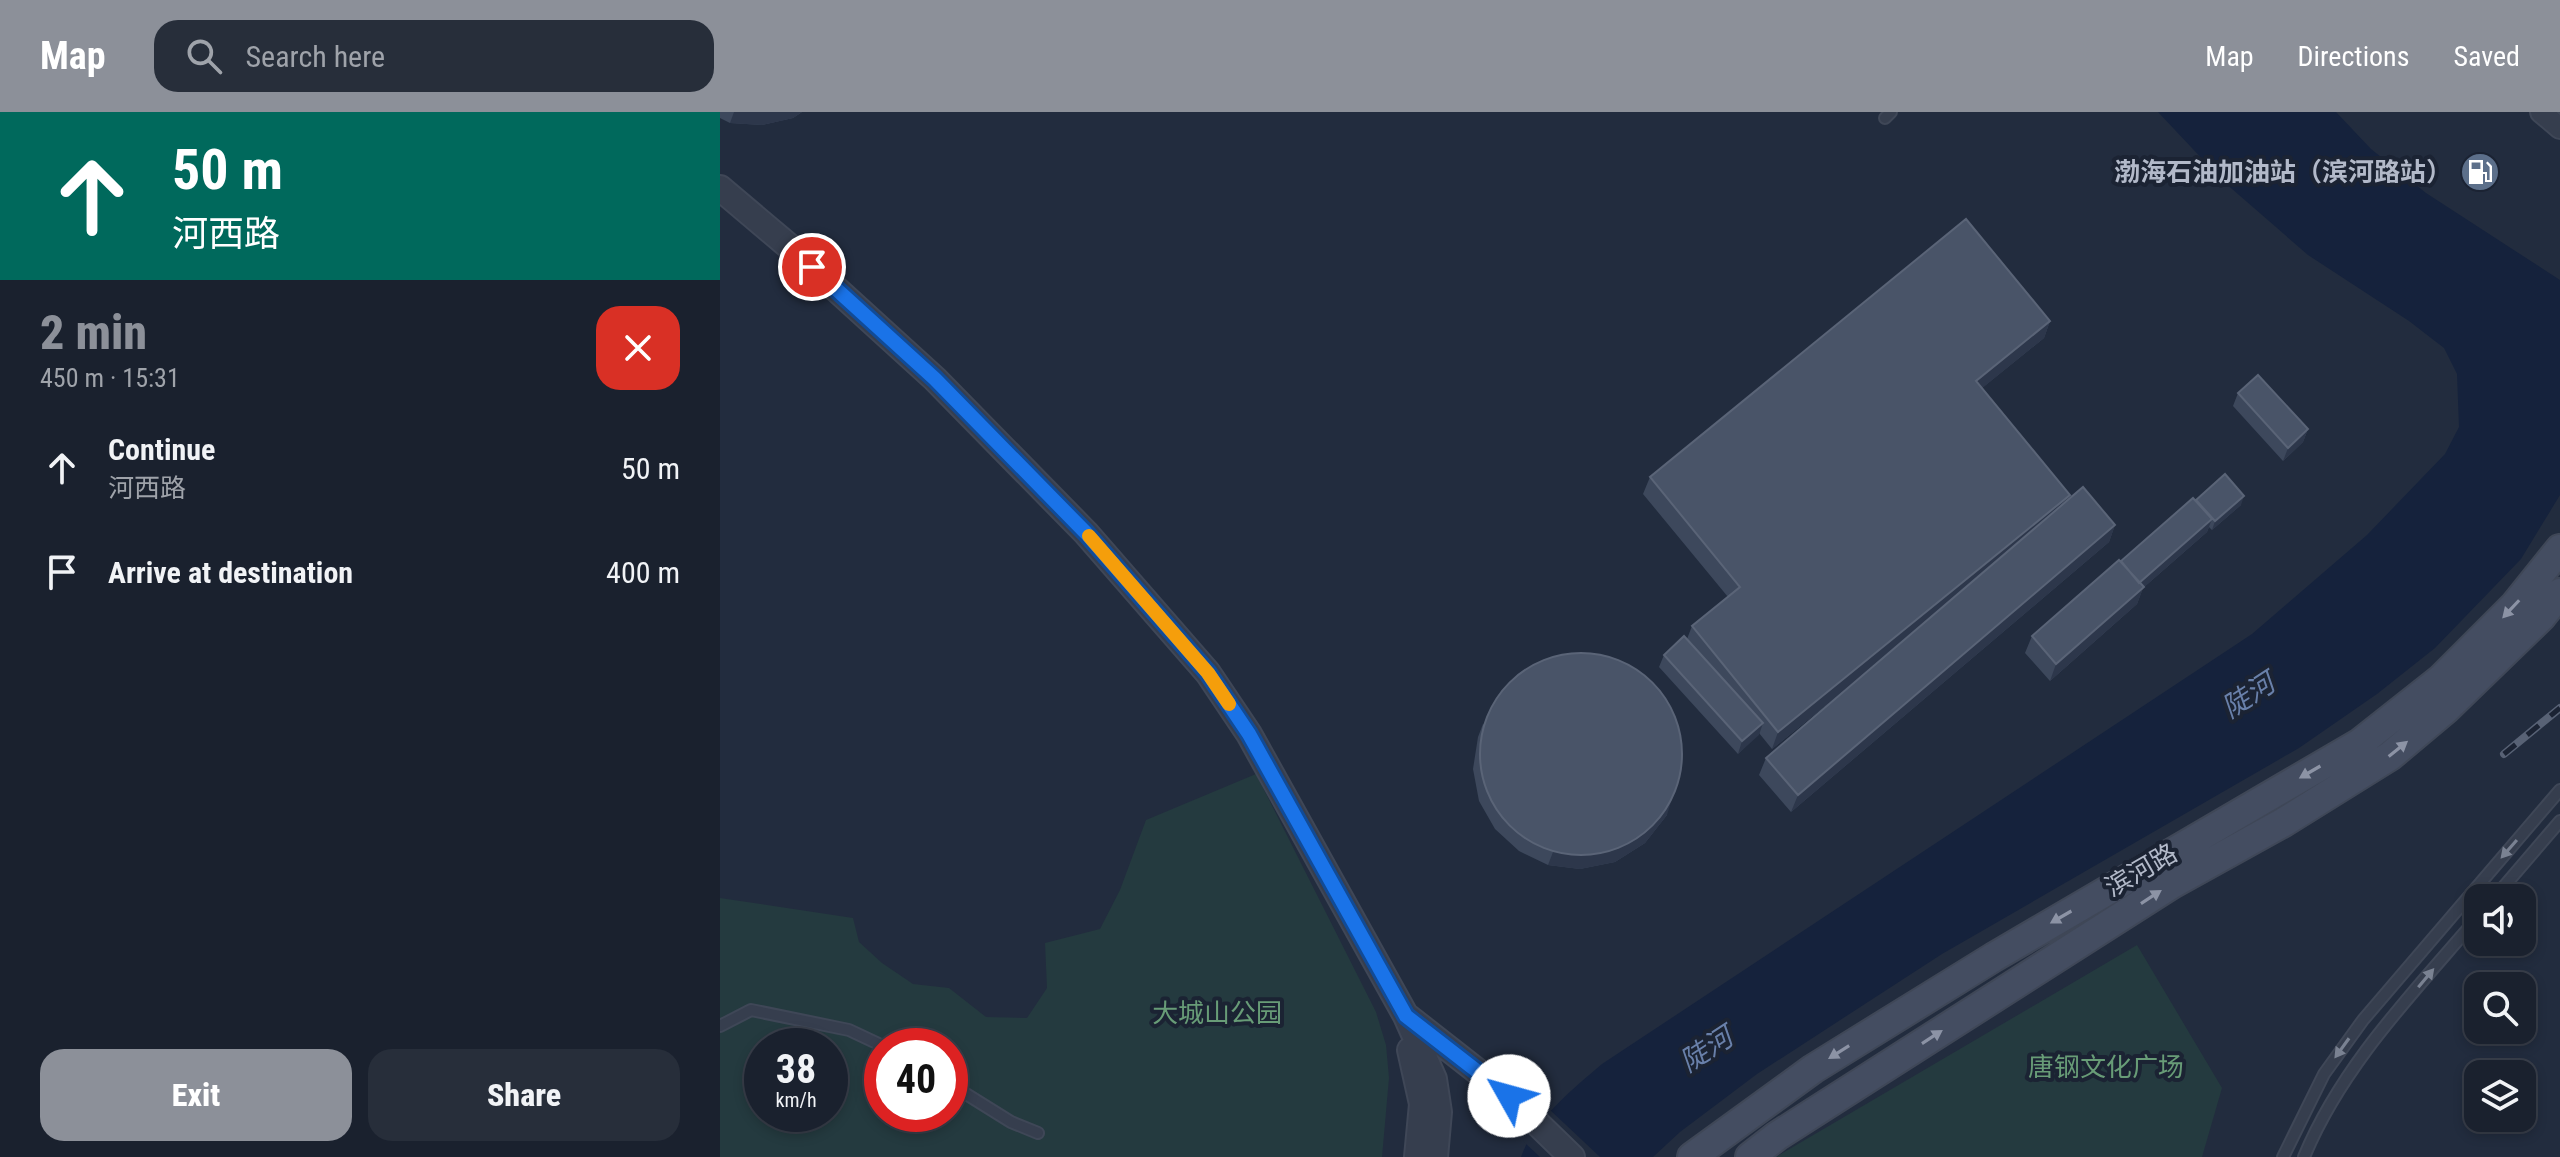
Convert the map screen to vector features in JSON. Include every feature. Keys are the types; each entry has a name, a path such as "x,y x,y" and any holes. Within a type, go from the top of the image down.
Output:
{"main road":[{"name":"滨河路","path":"1692,1157 1813,1069 1981,965 2360,743 2441,679 2515,605 2560,549"},
{"name":"滨河路","path":"1750,1157 1777,1136 2172,884 2284,822 2390,756 2446,709 2541,617 2560,593"}],"street":[{"path":"2541,112 2560,128"},
{"path":"720,188 935,379 1086,533 1208,673 1249,734 1406,1016 1434,1079 1439,1112 1435,1157"},
{"path":"1406,1016 1509,1096 1572,1157"},
{"path":"1406,1016 1413,1069 1422,1104 1417,1157"}],"lane":[{"path":"2283,1157 2324,1074 2363,1020 2560,790"},
{"path":"2506,884 2560,821"},
{"path":"2304,1157 2314,1133 2372,1041 2464,933"},
{"path":"720,1026 751,1010 849,1030 864,1037"},
{"path":"968,1095 1011,1122 1038,1133"}],"green space":[{"name":"大城山公园","path":"1256,774 1376,1012 1386,1045 1389,1078 1382,1157 720,1157 720,898 853,918 859,942 882,963 913,984 949,988 986,1017 1027,1018 1047,988 1045,943 1100,929 1120,890 1146,820"},
{"name":"唐钢文化广场","path":"2137,945 2222,1088 2202,1157 1776,1157"}],"water":[{"name":"陡河","path":"2158,112 2336,112 2371,149 2426,193 2560,280 2560,495 2521,559 2435,648 2377,694 2299,748 1942,954 1757,1074 1680,1132 1653,1157 1521,1157 1545,1118 1602,1064 2252,634 2367,535 2445,454 2459,427 2457,374 2444,348 2409,321 2308,255 2224,182"}],"pier":[{"path":"1549,1109 1600,1157 1540,1157 1523,1141"}],"building":[{"path":"1966,219 2050,321 1976,381 2070,495 1778,732 1692,626 1740,587 1650,477"},
{"path":"2258,375 2308,429 2288,448 2238,393"},
{"path":"2225,474 2244,496 2215,521 2196,500"},
{"path":"2083,487 2115,525 1798,795 1766,758"},
{"path":"2193,498 2212,519 2139,583 2121,561"},
{"path":"2119,560 2144,587 2056,664 2032,636"},
{"path":"1684,636 1763,723 1742,741 1664,655"},
{"path":"1581,653 1620,660 1653,682 1675,715 1682,754 1675,793 1653,826 1620,848 1581,855 1542,848 1509,826 1487,793 1480,754 1487,715 1509,682 1542,660"}],"railway":[{"path":"2504,754 2560,708"}],"slow traffic":[{"path":"1089,536 1208,673 1229,704"}],"place":[{"name":"渤海石油加油站（滨河路站）","path":"2480,172"}],"route":[{"path":"812,267 935,379 1086,533 1208,673 1249,734 1406,1016 1509,1096"}]}
